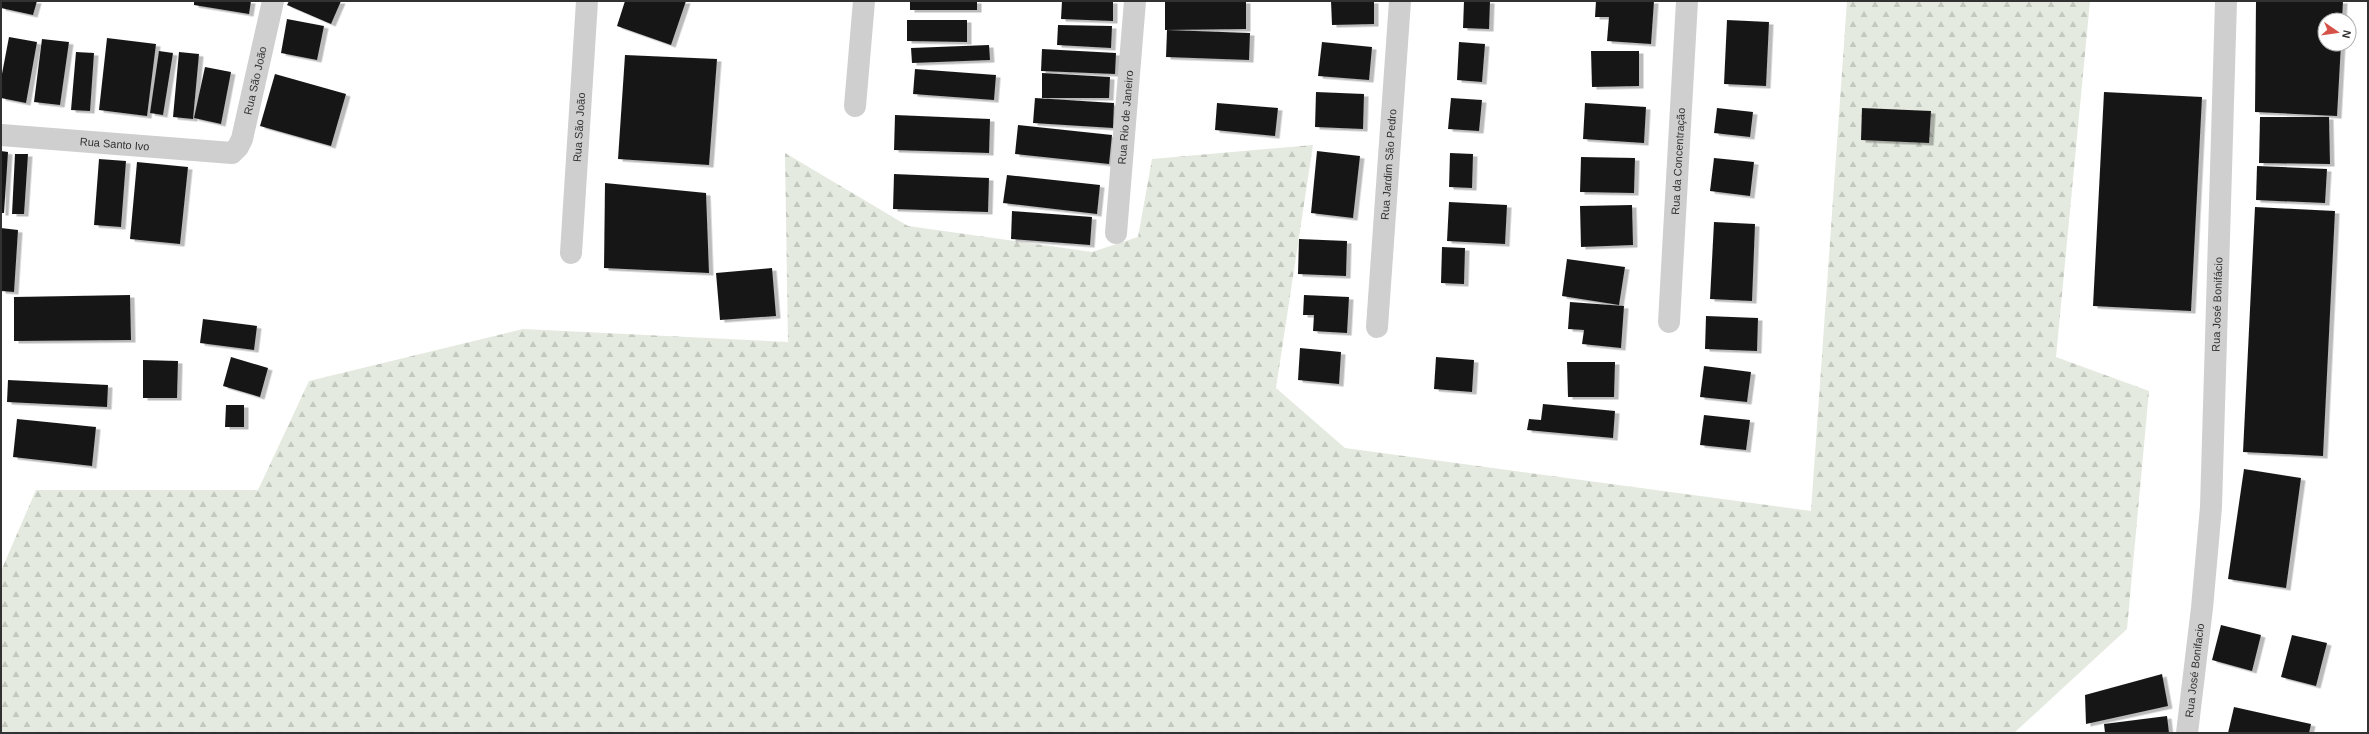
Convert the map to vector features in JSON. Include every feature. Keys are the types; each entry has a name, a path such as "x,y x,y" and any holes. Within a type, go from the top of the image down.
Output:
{"street":[{"name":"Rua São João","path":"228,153 238,147 242,139 274,1"},
{"name":"Rua São João","path":"571,253 587,1"},
{"path":"855,106 864,1"},
{"name":"Rua Rio de Janeiro","path":"1116,233 1135,1"},
{"name":"Rua Jardim São Pedro","path":"1377,327 1400,1"},
{"name":"Rua da Concentração","path":"1669,322 1687,1"},
{"name":"Rua José Bonifácio","path":"2202,608 2211,507 2226,1"},
{"name":"Rua Santo Ivo","path":"1,135 228,153"},
{"name":"Rua José Bonifacio","path":"2187,733 2202,608"}],"green space":[{"path":"1847,1 2090,1 2056,357 2149,391 2127,629 2014,733 1,733 1,571 36,490 258,490 309,381 523,329 788,342 785,153 908,226 1092,252 1138,237 1152,159 1313,145 1276,388 1345,448 1811,511"}],"building":[{"path":"1,1 37,1 33,15 1,8"},
{"path":"194,1 251,1 249,14 194,5"},
{"path":"289,1 341,1 331,24 287,5"},
{"path":"625,1 686,1 671,45 617,26"},
{"path":"910,1 977,1 977,10 910,10"},
{"path":"1062,1 1113,1 1113,21 1061,19"},
{"path":"1165,1 1246,1 1246,29 1165,30"},
{"path":"1331,1 1374,1 1374,24 1332,25"},
{"path":"1464,1 1490,1 1489,29 1463,28"},
{"path":"1596,1 1654,1 1651,44 1607,41 1609,17 1595,17"},
{"path":"2256,1 2343,1 2342,12 2317,12 2317,52 2341,52 2337,116 2255,112"},
{"path":"287,19 324,26 317,60 281,53"},
{"path":"907,20 967,20 967,42 907,41"},
{"path":"1727,20 1769,22 1766,86 1724,84"},
{"path":"1058,25 1112,26 1111,48 1057,45"},
{"path":"1167,30 1250,33 1249,60 1166,57"},
{"path":"9,37 37,42 26,103 1,98 1,79"},
{"path":"107,38 156,44 147,116 99,110"},
{"path":"42,39 69,42 60,105 34,102"},
{"path":"1322,42 1372,47 1369,80 1318,76"},
{"path":"1459,42 1485,44 1482,82 1457,80"},
{"path":"989,45 990,60 912,63 911,48"},
{"path":"1042,49 1116,53 1115,74 1041,71"},
{"path":"159,51 173,53 163,115 150,113"},
{"path":"1591,51 1639,51 1639,86 1592,87"},
{"path":"76,52 94,53 90,111 71,110"},
{"path":"179,52 199,54 193,119 173,117"},
{"path":"625,55 717,59 709,165 618,159"},
{"path":"205,67 231,72 221,124 194,118"},
{"path":"915,69 996,75 994,100 913,94"},
{"path":"1042,73 1110,77 1109,98 1042,98"},
{"path":"275,74 346,94 331,146 260,126"},
{"path":"1316,92 1364,94 1363,129 1315,127"},
{"path":"2104,92 2202,97 2191,311 2093,306"},
{"path":"1035,98 1114,103 1113,128 1033,123"},
{"path":"1451,98 1482,100 1479,131 1448,129"},
{"path":"1217,103 1278,108 1275,136 1215,130"},
{"path":"1585,103 1646,107 1644,143 1583,139"},
{"path":"1717,108 1753,112 1750,137 1714,133"},
{"path":"1862,108 1931,111 1929,143 1861,140"},
{"path":"895,115 990,119 989,153 894,150"},
{"path":"2260,117 2329,117 2330,164 2259,163"},
{"path":"1018,125 1112,135 1109,164 1015,154"},
{"path":"1,151 8,152 4,213 1,213"},
{"path":"1317,151 1360,156 1353,218 1311,213"},
{"path":"1450,153 1473,154 1472,188 1449,187"},
{"path":"15,154 28,154 24,214 12,214"},
{"path":"1581,157 1635,158 1634,193 1580,192"},
{"path":"1714,158 1754,162 1750,196 1710,191"},
{"path":"99,159 126,161 121,227 94,225"},
{"path":"137,162 188,167 180,244 130,239"},
{"path":"2257,166 2327,169 2325,203 2256,200"},
{"path":"894,174 989,178 988,212 893,209"},
{"path":"1007,175 1100,185 1097,214 1003,203"},
{"path":"605,183 706,193 709,273 604,268"},
{"path":"1449,202 1507,205 1505,244 1447,241"},
{"path":"1632,205 1633,245 1581,247 1580,206"},
{"path":"2255,207 2335,211 2323,456 2243,452"},
{"path":"1012,211 1092,217 1090,245 1011,239"},
{"path":"1714,222 1755,224 1752,301 1710,299"},
{"path":"1,228 18,230 14,292 1,291"},
{"path":"1299,239 1347,241 1346,276 1298,274"},
{"path":"1442,247 1465,248 1464,284 1441,283"},
{"path":"1567,259 1625,267 1619,305 1562,296"},
{"path":"772,268 776,316 720,320 716,273"},
{"path":"130,295 131,340 14,341 14,297"},
{"path":"1304,295 1349,297 1347,333 1313,331 1314,315 1303,315"},
{"path":"1570,302 1624,306 1621,348 1582,344 1584,330 1568,329"},
{"path":"1706,316 1758,318 1757,351 1705,349"},
{"path":"203,319 257,326 254,350 200,343"},
{"path":"1300,348 1341,352 1339,384 1298,380"},
{"path":"231,357 268,368 260,397 223,386"},
{"path":"1436,357 1474,360 1472,392 1434,389"},
{"path":"143,360 178,361 177,398 143,398"},
{"path":"1567,362 1615,362 1614,397 1568,397"},
{"path":"1704,366 1751,372 1747,402 1700,397"},
{"path":"8,380 108,385 107,407 7,402"},
{"path":"1543,404 1615,411 1613,438 1527,430 1529,419 1541,420"},
{"path":"226,405 244,405 244,427 225,427"},
{"path":"1704,415 1750,420 1746,450 1700,445"},
{"path":"17,419 96,427 92,466 13,457"},
{"path":"2244,469 2301,478 2286,588 2228,579"},
{"path":"2221,625 2261,635 2252,671 2212,660"},
{"path":"2292,635 2327,643 2316,686 2281,677"},
{"path":"2162,674 2168,706 2086,724 2085,695"},
{"path":"2234,707 2311,724 2309,733 2228,733"},
{"path":"2167,716 2169,733 2105,733 2104,724"}]}
